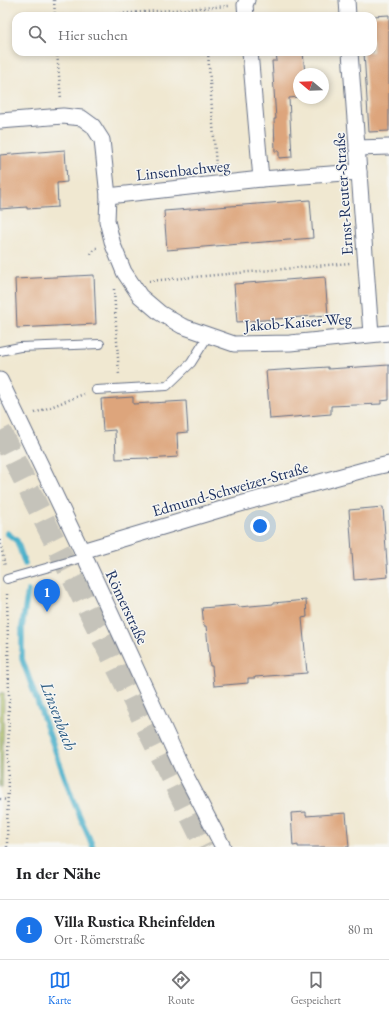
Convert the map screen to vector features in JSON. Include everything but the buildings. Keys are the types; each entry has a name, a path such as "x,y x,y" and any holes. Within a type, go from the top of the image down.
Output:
{"street":[{"path":"346,0 348,12"},
{"path":"250,56 262,180"},
{"name":"Ernst-Reuter-Straße","path":"350,56 371,334"},
{"name":"Jakob-Kaiser-Weg","path":"0,121 63,116 82,118 93,126 102,140 108,196 107,221 113,245 124,272 140,296 160,313 182,326 234,344 290,343 389,333"},
{"path":"357,148 389,146"},
{"name":"Linsenbachweg","path":"108,196 217,184 359,172"},
{"name":"Römerstraße","path":"0,380 83,554 183,770 223,847"},
{"name":"Edmund-Schweizer-Straße","path":"83,554 222,509 389,464"}],"lane":[{"path":"96,390 167,386 191,364 208,336"},
{"path":"0,351 20,347 100,344"},
{"path":"7,579 83,554"}],"path":[{"path":"54,0 55,12"},
{"path":"146,12 246,7"},
{"path":"204,8 204,12"},
{"path":"58,56 63,116"},
{"path":"208,56 217,184"},
{"path":"131,283 366,262"},
{"path":"114,282 120,388"},
{"path":"18,419 96,390"},
{"path":"0,540 7,579 9,696 7,847"},
{"path":"0,799 8,800"}],"green space":[{"path":"0,693 4,693 2,787 0,787"}],"waterway":[{"path":"7,533 17,541 25,564"},
{"name":"Linsenbach","path":"28,591 22,627 22,659 73,800 93,847"}],"tunnel":[{"path":"0,431 206,847"}],"place":[{"name":"Villa Rustica Rheinfelden","path":"47,612"}]}
